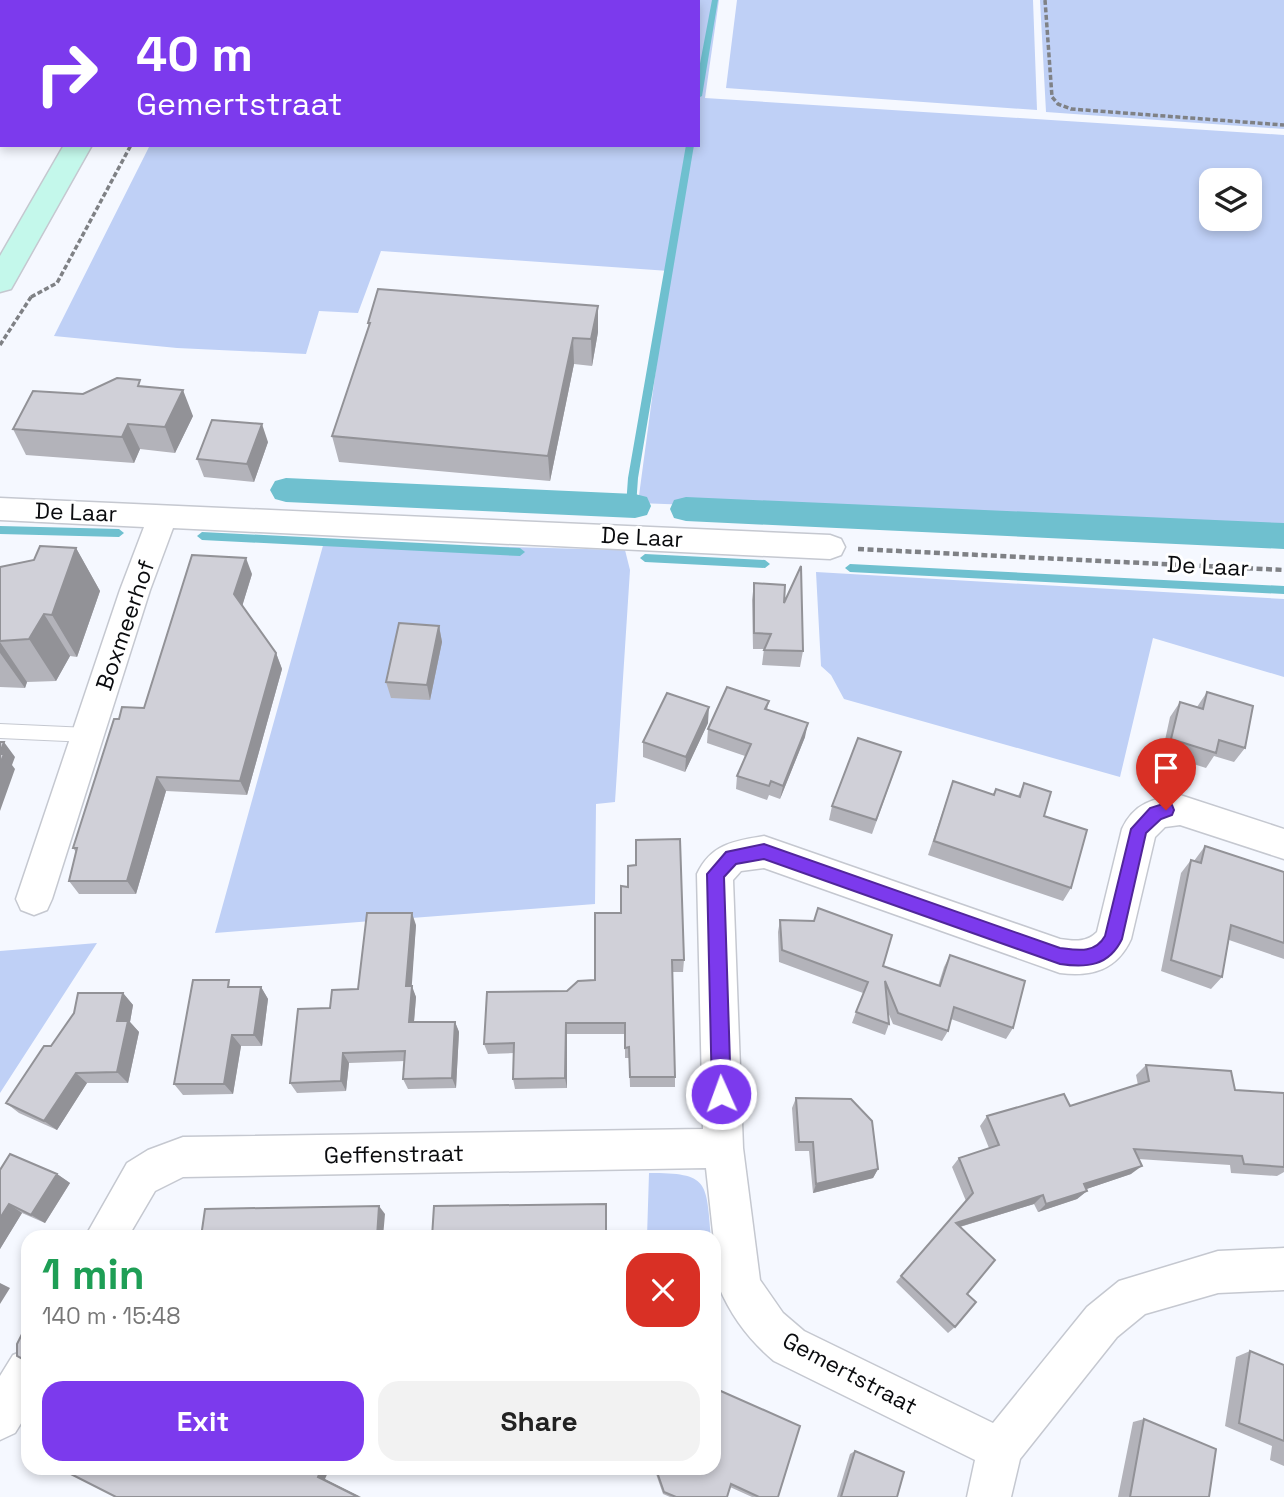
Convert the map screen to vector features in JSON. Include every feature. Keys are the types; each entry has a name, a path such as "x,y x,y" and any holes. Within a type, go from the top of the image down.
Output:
{"main road":[{"path":"0,282 77,147"}],"street":[{"name":"De Laar","path":"0,509 830,547"},
{"name":"Boxmeerhof","path":"34,899 135,590 163,515"},
{"name":"Gemertstraat","path":"1000,1449 789,1346 768,1328 740,1287 723,1149 715,874 732,857 764,852 1060,956 1079,959 1097,956 1108,948 1113,939 1139,829 1156,813 1180,810 1284,844"},
{"name":"Geffenstraat","path":"109,1230 141,1177 162,1164 183,1157 723,1149"},
{"path":"989,1497 1000,1449 1102,1322 1133,1296 1218,1272 1284,1269"},
{"path":"0,1418 21,1382"}],"lane":[{"path":"0,731 88,735"}],"path":[{"path":"1045,0 1052,97 1058,104 1071,109 1284,125"},
{"path":"0,345 30,298 57,283 130,147"},
{"name":"De Laar","path":"830,547 1284,570"}],"shaded area":[{"path":"700,0 719,0 705,98 1284,135 1284,527 638,503 669,271 381,251 358,313 319,311 306,354 177,348 54,336 149,147 700,147"},
{"path":"737,0 1033,0 1037,110 726,88"},
{"path":"1040,0 1284,0 1284,129 1046,112"},
{"path":"324,542 625,550 630,570 615,802 596,804 595,904 215,933"},
{"path":"816,572 1284,599 1284,677 1153,638 1120,777 844,699 831,675 821,666"},
{"path":"97,943 0,1093 0,951"},
{"path":"649,1173 683,1175 694,1178 701,1184 708,1203 710,1230 647,1230"}],"building":[{"path":"378,289 598,306 591,339 573,338 548,456 332,436 370,323"},
{"path":"117,378 140,380 138,386 183,390 165,427 128,424 122,437 13,429 33,391 83,394"},
{"path":"212,420 262,424 247,464 197,459"},
{"path":"40,546 76,548 52,615 44,614 29,639 0,641 0,567 34,560"},
{"path":"192,555 246,558 234,594 276,653 240,781 157,777 127,881 69,881 77,848 73,848 114,719 119,719 122,707 144,708"},
{"path":"801,566 803,651 764,650 771,634 754,633 754,583 785,585 784,603"},
{"path":"399,623 439,626 427,685 386,682"},
{"path":"727,687 769,701 765,709 808,723 783,786 771,781 769,786 737,776 751,744 708,729"},
{"path":"1207,692 1253,706 1245,748 1219,740 1216,753 1171,739 1180,702 1203,709"},
{"path":"667,693 709,707 686,757 643,742"},
{"path":"858,738 901,752 876,820 832,806"},
{"path":"953,781 994,795 996,789 1020,797 1024,783 1051,792 1044,816 1087,830 1071,888 934,841"},
{"path":"680,839 684,960 672,960 675,1077 630,1077 629,1047 625,1048 625,1023 566,1023 565,1078 513,1079 514,1043 484,1044 487,992 567,991 578,981 595,980 595,913 621,913 621,886 628,887 628,866 636,865 636,840"},
{"path":"1205,846 1284,872 1284,943 1231,925 1222,977 1171,960 1191,860 1201,863"},
{"path":"818,908 892,935 883,966 940,986 950,955 1025,981 1013,1028 954,1007 948,1031 898,1013 885,981 889,1024 856,1012 868,982 782,950 780,920 814,921"},
{"path":"367,913 412,913 406,986 412,986 409,1022 455,1022 452,1078 403,1079 405,1051 343,1053 341,1081 290,1083 298,1009 330,1008 332,990 358,989"},
{"path":"193,980 229,980 228,987 261,987 254,1035 232,1035 224,1084 174,1084"},
{"path":"78,993 123,993 117,1021 128,1021 117,1072 76,1073 44,1121 6,1103 44,1046 51,1046 74,1013"},
{"path":"1146,1065 1231,1071 1235,1090 1284,1093 1284,1167 1244,1164 1242,1156 1134,1149 1142,1166 1084,1184 1087,1191 1046,1204 1043,1195 956,1223 995,1260 967,1294 976,1302 955,1327 901,1276 973,1193 959,1158 999,1145 987,1116 1064,1094 1070,1106 1149,1081"},
{"path":"796,1098 851,1099 872,1121 878,1169 816,1184 813,1142 799,1142"},
{"path":"10,1154 57,1174 31,1215 9,1204 0,1218 0,1170"},
{"path":"606,1204 606,1230 432,1230 434,1206"},
{"path":"379,1206 377,1230 202,1230 205,1209"},
{"path":"21,1336 21,1358 17,1356 17,1344"},
{"path":"1250,1351 1284,1365 1284,1441 1239,1423"},
{"path":"721,1391 800,1426 778,1497 759,1497 731,1484 727,1497 676,1497 664,1492 658,1475 721,1475"},
{"path":"1144,1419 1216,1449 1209,1497 1130,1497"},
{"path":"855,1451 904,1472 897,1497 841,1497"},
{"path":"73,1475 319,1475 318,1477 358,1497 116,1497"}],"waterway":[{"path":"700,85 715,0"},
{"path":"631,506 633,478 690,147"},
{"path":"286,490 635,506"},
{"path":"686,509 1284,536"},
{"path":"0,530 119,533"},
{"path":"202,536 520,552"},
{"path":"645,558 765,564"},
{"path":"850,568 1284,590"}],"route":[{"path":"721,1094 715,874 732,857 764,852 1060,956 1079,959 1097,956 1108,948 1113,939 1139,829 1156,813 1166,810"}]}
